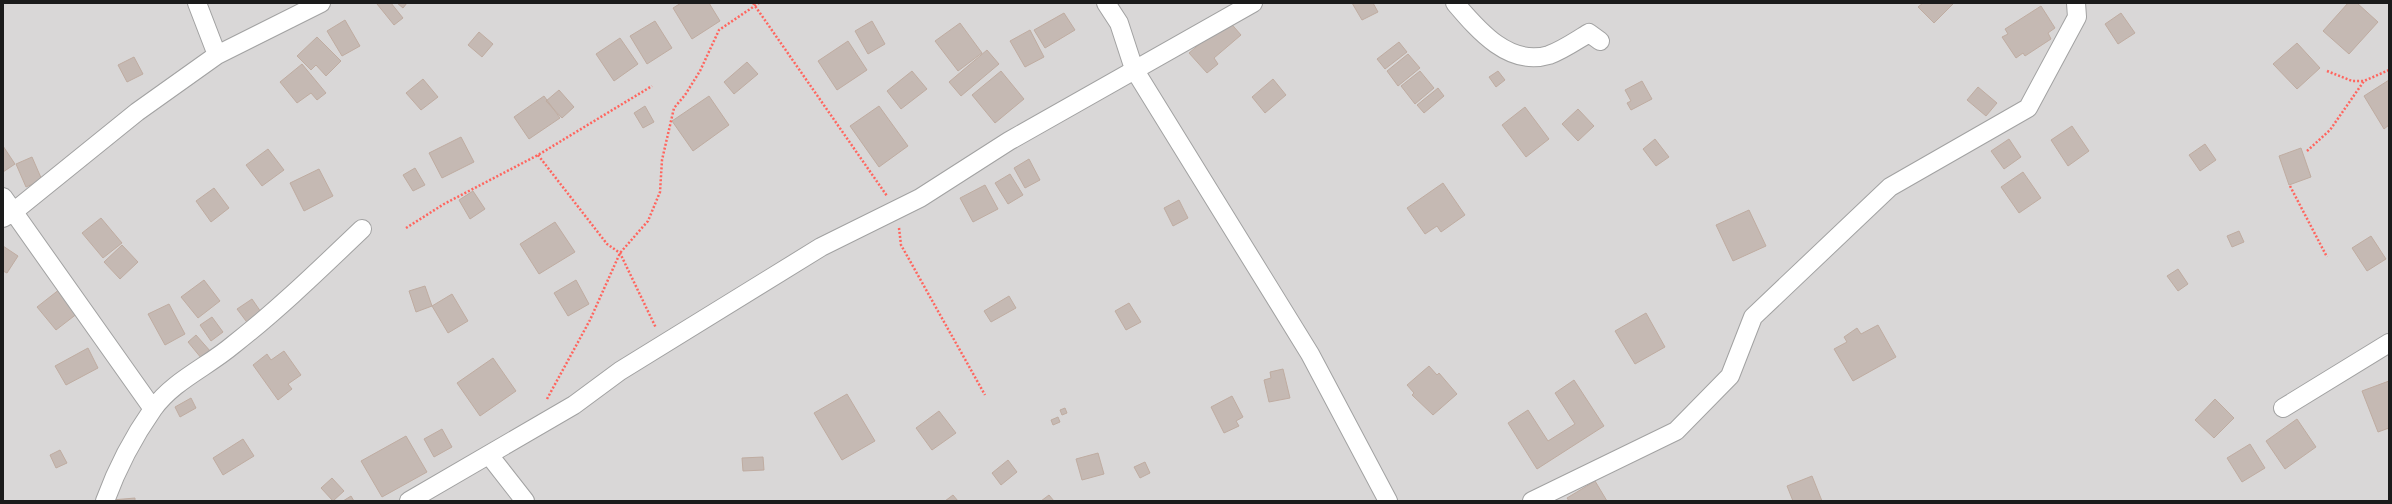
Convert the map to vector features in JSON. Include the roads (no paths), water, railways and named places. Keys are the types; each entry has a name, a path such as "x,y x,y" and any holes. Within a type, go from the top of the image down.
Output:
{"street":[{"path":"197,3 217,55"},
{"path":"8,215 138,112 217,55 322,3"},
{"path":"1106,3 1119,24 1134,69 1310,354 1387,501"},
{"path":"409,501 574,405 620,371 821,247 920,198 1009,141 1253,3"},
{"path":"1455,3 1483,34 1517,56 1548,55 1590,33 1600,40"},
{"path":"1532,501 1676,431 1730,376 1753,317 1890,187 2028,108 2077,17 2076,3"},
{"path":"3,197 8,215 35,242 152,409"},
{"path":"105,501 114,476 152,409 171,389 220,356 271,316 362,228"},
{"path":"2283,408 2389,343"},
{"path":"489,455 525,501"}]}
